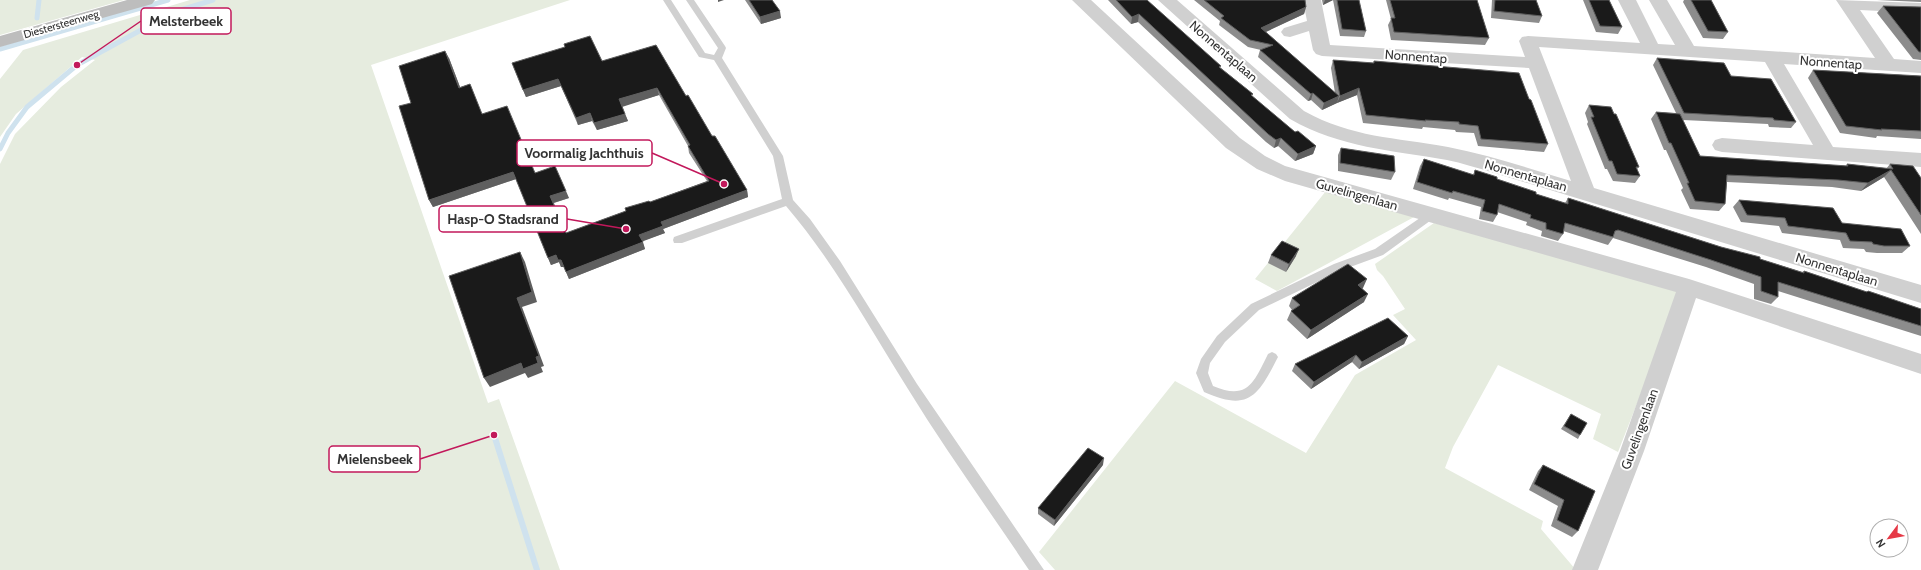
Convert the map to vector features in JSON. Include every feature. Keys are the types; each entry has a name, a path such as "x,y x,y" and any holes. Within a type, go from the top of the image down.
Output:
{"main road":[{"name":"Diestersteenweg","path":"0,42 146,0"}],"street":[{"name":"Guvelingenlaan","path":"1080,0 1233,143 1256,161 1285,174 1430,216 1689,287 1921,364"},
{"name":"Nonnentaplaan","path":"1167,0 1277,98 1308,123 1344,136 1465,157 1539,177 1586,193 1921,294"},
{"name":"Nonnentap","path":"1312,0 1322,50 1535,63"},
{"path":"1627,0 1652,49"},
{"path":"1658,0 1688,52"},
{"name":"Nonnentap","path":"1846,2 1921,8"},
{"name":"Nonnentap","path":"1846,2 1890,65"},
{"path":"1290,32 1303,27 1316,25"},
{"name":"Nonnentap","path":"1586,193 1535,63 1528,41 1921,67"},
{"name":"Nonnentap","path":"1772,58 1827,153"},
{"path":"1722,145 1921,160"},
{"name":"Guvelingenlaan","path":"1585,570 1632,451 1689,287"}],"lane":[{"path":"667,0 702,55 717,58 778,156 788,201 806,222 848,282 913,387 1037,570"},
{"path":"690,0 722,48 717,58"},
{"path":"678,240 788,201"},
{"path":"1272,357 1259,382 1250,392 1236,397 1222,396 1208,388 1202,373 1205,362 1221,339 1255,307 1338,267 1379,252 1430,216"}],"shaded area":[{"path":"0,0 124,0 0,35"},
{"path":"190,0 570,0 371,65 488,403 499,399 560,570 0,570 0,164 15,134 61,87 95,60 82,57 16,114 0,137 0,79 23,50"},
{"path":"1326,191 1416,216 1277,291 1255,279"},
{"path":"1434,223 1675,287 1678,299 1618,452 1593,439 1601,414 1498,365 1453,447 1445,468 1543,521 1541,529 1576,570 1055,570 1039,552 1175,381 1306,453 1355,375 1416,340 1393,315 1405,309 1383,276 1377,270 1375,264"}],"building":[{"path":"749,0 772,0 780,11 760,17"},
{"path":"1116,0 1147,0 1221,66 1219,67 1253,94 1251,95 1295,132 1298,131 1316,146 1298,154 1281,138 1276,140 1139,14 1132,17"},
{"path":"1204,0 1305,0 1306,7 1261,28 1339,96 1324,103 1313,93 1311,94 1260,50 1273,45 1250,40 1221,18 1224,16"},
{"path":"1337,0 1359,0 1366,31 1342,29"},
{"path":"1390,0 1477,0 1489,38 1394,32 1391,18 1395,18"},
{"path":"1495,0 1536,0 1542,16 1494,11"},
{"path":"1589,0 1609,0 1622,27 1600,26"},
{"path":"1691,0 1711,0 1728,32 1708,31"},
{"path":"1883,6 1921,7 1921,52 1919,52"},
{"path":"590,36 602,61 656,45 686,96 688,95 712,136 715,136 747,190 661,222 663,226 639,235 643,242 566,272 561,260 558,260 556,255 548,258 513,172 429,200 399,106 411,103 399,66 445,51 459,88 470,84 482,114 507,106 535,173 555,166 566,191 550,196 566,233 626,211 625,208 649,201 650,202 709,181 688,146 690,145 657,88 619,99 625,114 594,123 590,113 576,118 558,79 523,90 512,63 565,47 564,44"},
{"path":"1657,58 1724,63 1731,76 1771,79 1796,122 1774,120 1773,118 1684,113"},
{"path":"1333,60 1374,63 1374,61 1519,73 1548,144 1481,139 1478,126 1459,124 1459,122 1425,120 1426,121 1366,115 1359,88 1340,96"},
{"path":"1813,70 1921,76 1921,131 1881,129 1882,130 1846,126"},
{"path":"1589,105 1611,107 1614,114 1616,114 1639,167 1636,167 1640,176 1617,174 1612,161 1609,161 1591,117 1594,117"},
{"path":"1656,112 1680,114 1700,156 1848,166 1847,164 1893,169 1890,164 1913,166 1921,178 1921,215 1891,170 1868,183 1838,180 1727,175 1725,204 1695,201 1687,183 1689,183 1671,143 1669,143"},
{"path":"1341,148 1394,156 1395,172 1340,163"},
{"path":"1424,159 1474,175 1475,170 1536,192 1536,194 1568,204 1568,198 1721,247 1760,257 1760,259 1804,273 1804,271 1877,294 1921,309 1921,326 1778,282 1778,297 1761,291 1761,277 1618,230 1615,231 1613,237 1565,223 1563,234 1546,229 1546,223 1530,218 1531,215 1499,204 1497,215 1482,211 1485,200 1453,191 1452,193 1417,182"},
{"path":"1739,200 1833,208 1842,223 1901,229 1910,246 1884,246 1873,244 1872,242 1850,241 1846,233 1788,226 1785,218 1747,215"},
{"path":"1282,241 1299,249 1289,264 1271,255"},
{"path":"520,252 532,292 517,298 539,356 536,357 538,363 523,369 521,363 484,378 449,276"},
{"path":"1348,264 1367,279 1358,285 1368,294 1311,330 1291,311 1300,305 1292,298"},
{"path":"1388,318 1408,336 1362,362 1356,355 1314,382 1295,364"},
{"path":"1571,414 1587,423 1580,435 1564,426"},
{"path":"1088,448 1104,458 1055,520 1038,508"},
{"path":"1543,465 1595,491 1578,531 1557,520 1564,500 1534,484"}],"waterway":[{"path":"37,18 39,0"},
{"path":"0,49 168,0"},
{"path":"0,149 8,133 27,107 77,65 174,12 213,0"},
{"path":"494,435 537,570"}],"place":[{"name":"Melsterbeek","path":"77,65"},
{"name":"Voormalig Jachthuis","path":"724,184"},
{"name":"Hasp-O Stadsrand","path":"626,229"},
{"name":"Mielensbeek","path":"494,435"}]}
